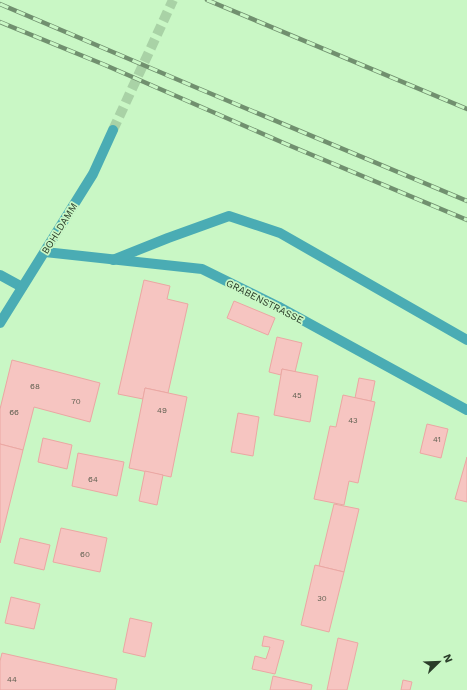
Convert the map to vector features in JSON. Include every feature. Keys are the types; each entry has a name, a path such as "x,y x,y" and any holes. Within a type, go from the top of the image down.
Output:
{"street":[{"name":"BOHLDAMM","path":"0,323 93,174 113,130"},
{"path":"114,260 168,238 229,216 280,233 467,340"},
{"name":"GRABENSTRASSE","path":"44,252 202,270 278,307 467,410"},
{"path":"0,275 22,287"}],"building":[{"path":"144,280 170,286 167,299 188,304 168,393 145,388 143,399 118,394"},
{"path":"234,301 275,318 268,335 227,318"},
{"path":"277,337 302,343 295,372 282,369 281,375 269,372"},
{"path":"12,360 100,383 90,422 34,407 23,450 0,444 0,409"},
{"path":"282,369 318,376 310,422 274,415"},
{"path":"359,378 375,381 371,401 355,398"},
{"path":"145,388 187,397 171,477 129,468"},
{"path":"343,395 375,402 358,483 349,481 344,505 314,499 330,426 336,427"},
{"path":"238,413 259,417 253,456 231,452"},
{"path":"427,424 448,429 441,458 420,453"},
{"path":"43,438 72,445 67,469 38,462"},
{"path":"0,444 23,450 0,543"},
{"path":"78,453 124,462 117,496 72,486"},
{"path":"467,457 467,502 455,499"},
{"path":"145,471 163,475 157,505 139,501"},
{"path":"334,504 359,509 344,572 319,566"},
{"path":"61,528 107,538 100,572 53,562"},
{"path":"20,538 50,545 44,570 14,563"},
{"path":"315,565 344,572 329,632 301,625"},
{"path":"11,597 40,604 34,629 5,623"},
{"path":"130,618 152,623 145,657 123,652"},
{"path":"264,636 284,641 275,674 252,669 255,656 266,659 270,647 262,646"},
{"path":"338,638 358,643 347,690 327,690"},
{"path":"2,653 117,679 115,690 0,690 0,661"},
{"path":"273,676 312,685 311,690 270,690"},
{"path":"403,680 412,682 410,690 401,690"}],"tunnel":[{"path":"113,130 173,0"}],"railway":[{"path":"207,0 467,109"},
{"path":"0,4 467,201"},
{"path":"0,22 105,65 286,144 467,220"}]}
